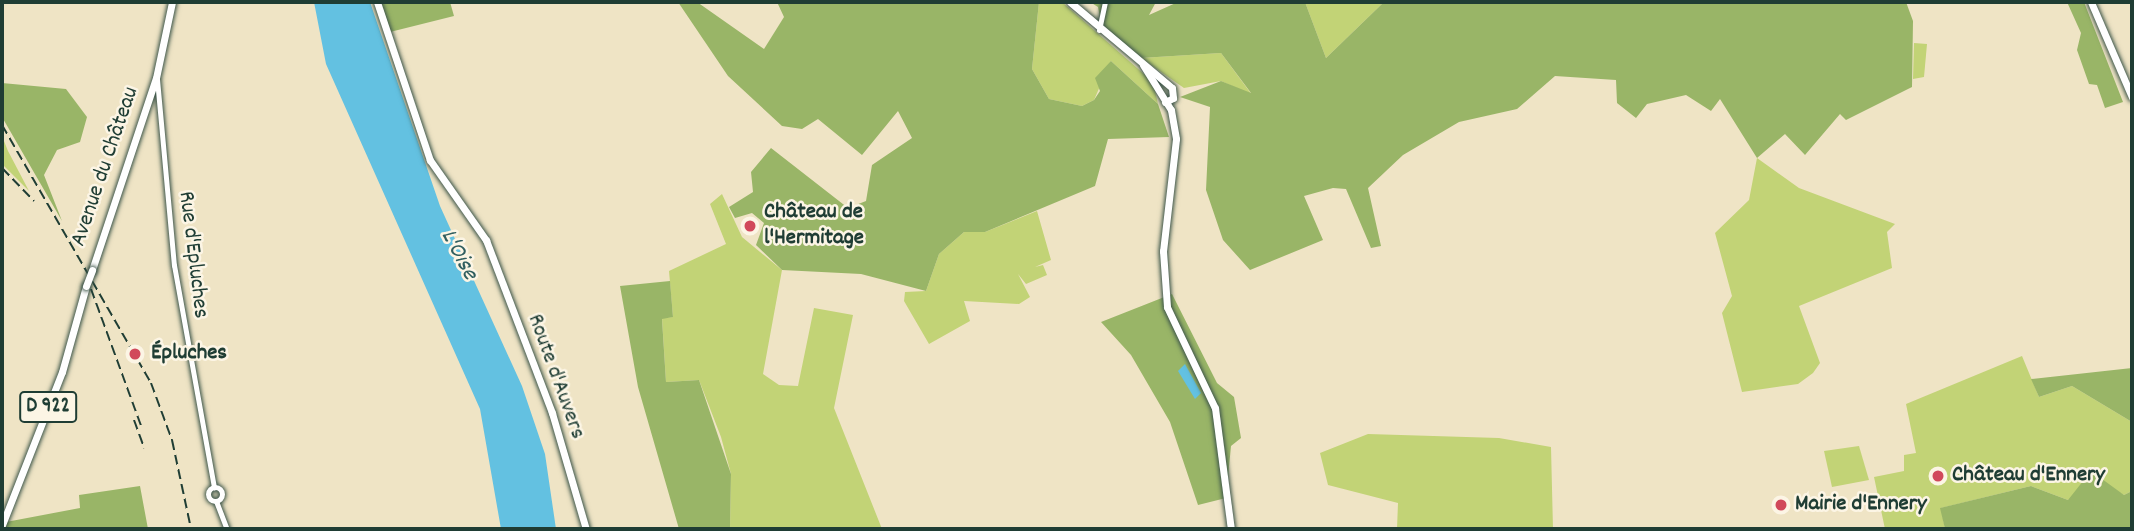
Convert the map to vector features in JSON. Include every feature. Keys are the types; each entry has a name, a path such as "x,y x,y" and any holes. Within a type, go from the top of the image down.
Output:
{"main road":[{"name":"D 922","path":"156,78 172,2"},
{"name":"Route d'Auvers","path":"377,2 430,160 485,240 552,413 586,529"},
{"path":"1070,2 1099,30 1169,87 1176,144 1163,251 1169,306 1176,330 1215,408 1231,529"},
{"path":"2091,2 2132,97"},
{"path":"1143,65 1169,100"},
{"name":"Avenue du Château","path":"2,525 62,372 86,286 156,78"},
{"path":"1159,90 1169,87"}],"street":[{"path":"1099,30 1104,2"},
{"name":"Rue d'Epluches","path":"156,78 174,265 214,487"},
{"path":"151,93 160,105"},
{"path":"147,102 160,105"},
{"path":"216,501 222,493 214,487 208,495 216,501 227,529"}],"green space":[{"path":"380,2 450,2 454,16 390,32"},
{"path":"678,2 697,2 764,49 784,17 777,2 1039,2 1032,69 1049,99 1082,106 1094,100 1100,91 1095,78 1111,61 1158,104 1169,137 1108,139 1095,186 985,232 964,232 939,254 926,291 861,274 782,270 756,245 764,223 752,213 735,218 729,207 753,192 751,172 771,148 848,208 866,201 872,165 912,138 898,111 862,155 818,119 802,129 782,126 728,76"},
{"path":"1039,2 1062,2 1153,82 1158,104 1111,61 1094,100 1082,106 1049,99 1032,69"},
{"path":"1090,2 1156,2 1149,15 1178,2 1305,2 1326,58 1384,2 1906,2 1913,21 1912,87 1846,120 1840,114 1805,155 1785,134 1757,158 1720,99 1711,111 1686,95 1647,104 1636,118 1617,103 1616,80 1555,76 1517,109 1459,122 1403,155 1368,188 1381,246 1371,248 1346,189 1333,188 1304,196 1323,240 1250,270 1223,240 1206,190 1210,107 1180,97 1221,81 1251,93 1221,53 1141,58 1102,28 1098,7"},
{"path":"1305,2 1384,2 1326,58"},
{"path":"2067,2 2084,2 2123,102 2105,108 2097,85 2089,84 2077,50 2081,33"},
{"path":"1914,43 1927,44 1924,77 1913,79"},
{"path":"1221,53 1252,95 1221,81 1184,88 1141,58"},
{"path":"2,83 66,89 87,117 80,142 57,150 44,175 62,221 2,117"},
{"path":"2,136 8,151 29,191 2,164"},
{"path":"1757,158 1799,188 1895,224 1887,232 1892,268 1799,306 1820,363 1813,373 1798,384 1742,392 1722,313 1732,296 1715,233 1749,200"},
{"path":"722,194 742,237 782,270 763,374 779,385 798,386 814,308 853,315 834,408 882,529 730,529 731,474 721,437 699,380 666,382 662,318 673,317 669,271 726,244 710,204"},
{"path":"1037,211 1051,260 1035,267 1043,265 1047,275 1026,284 1018,274 1030,297 1019,304 964,301 970,321 929,344 904,301 905,292 926,291 939,254 964,232 985,232"},
{"path":"670,281 673,317 662,319 666,382 699,380 731,474 730,529 679,529 638,387 620,286"},
{"path":"1172,294 1217,383 1234,397 1241,438 1231,446 1226,498 1198,505 1170,422 1131,355 1101,322"},
{"path":"2022,356 2039,397 2072,386 2132,422 2132,491 2124,495 2104,484 2068,500 2031,486 1941,508 1945,529 1885,529 1874,477 1904,471 1904,455 1916,453 1906,404"},
{"path":"2132,368 2132,422 2072,386 2039,397 2031,379"},
{"path":"1368,434 1499,438 1551,447 1553,529 1397,529 1398,503 1328,485 1320,453"},
{"path":"1859,446 1869,480 1832,487 1824,451"},
{"path":"2091,471 2124,495 2132,491 2132,529 1945,529 1940,508 2031,486 2068,500"},
{"path":"140,486 148,529 3,529 6,522 80,508 79,495"}],"water":[{"name":"L'Oise","path":"314,2 370,2 440,206 522,386 545,454 556,529 501,529 480,409 326,64"},
{"path":"1185,364 1201,393 1195,399 1178,371"}],"railway":[{"path":"2,125 151,383 172,440 191,529"},
{"path":"2,168 34,201"},
{"path":"91,289 142,428"},
{"path":"134,420 144,448"}],"place":[{"name":"Château de l'Hermitage","path":"750,226"},
{"name":"Épluches","path":"135,354"},
{"name":"Château d'Ennery","path":"1938,476"},
{"name":"Mairie d'Ennery","path":"1781,505"}]}
